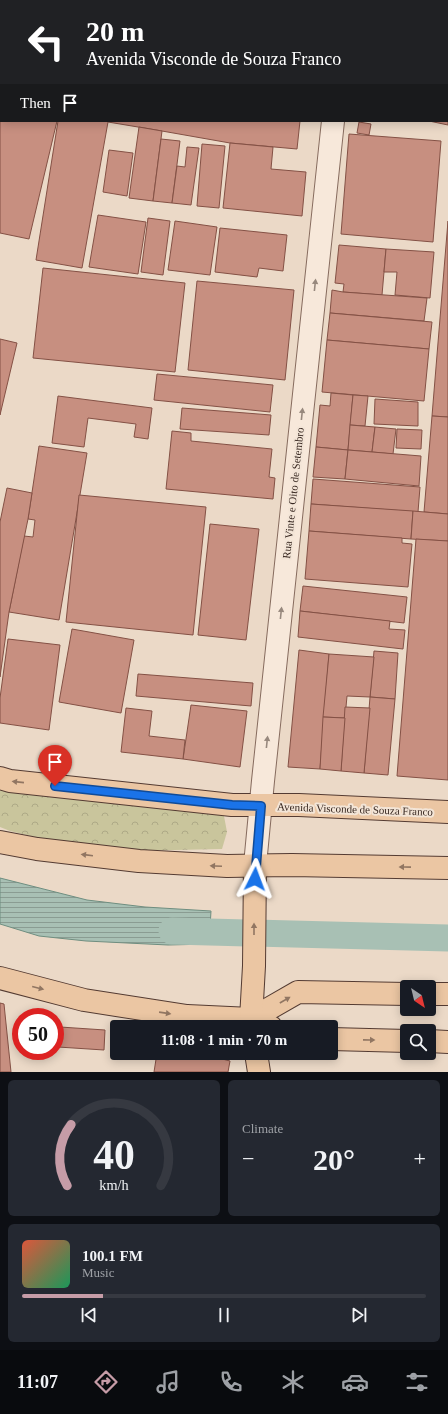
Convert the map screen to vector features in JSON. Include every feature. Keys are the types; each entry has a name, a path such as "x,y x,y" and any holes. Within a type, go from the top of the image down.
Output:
{"main road":[{"name":"Avenida Visconde de Souza Franco","path":"0,778 10,781 216,803 261,806 298,805 448,812"},
{"path":"0,842 37,849 139,862 227,866 292,865 447,867"},
{"path":"251,1020 254,966 255,865"},
{"path":"0,978 84,1000 161,1013 224,1020"},
{"path":"256,1020 298,992 400,994"},
{"path":"436,994 448,994"},
{"path":"338,1039 400,1041"},
{"path":"436,1041 448,1042"},
{"path":"257,1060 259,1072"}],"street":[{"name":"Rua Vinte e Oito de Setembro","path":"255,865 333,122"}],"green space":[{"path":"0,786 212,810 224,816 227,832 222,849 128,851 56,842 10,831 0,827"}],"shaded area":[{"path":"0,878 87,900 145,907 211,911 209,944 168,945 86,941 39,936 0,924"}],"building":[{"path":"0,122 57,122 29,239 0,233"},
{"path":"58,122 108,122 82,268 36,260"},
{"path":"108,122 300,122 297,149 230,143"},
{"path":"359,122 371,124 369,135 357,133"},
{"path":"434,122 448,122 448,125"},
{"path":"139,127 162,131 153,201 129,198"},
{"path":"349,134 441,141 433,242 341,234"},
{"path":"161,139 180,141 172,203 153,201"},
{"path":"230,143 273,147 271,169 306,172 302,216 223,208"},
{"path":"202,144 225,146 219,208 197,206"},
{"path":"187,147 199,148 191,205 172,203 177,166 185,167"},
{"path":"109,150 133,153 127,196 103,192"},
{"path":"98,215 146,222 138,274 89,267"},
{"path":"148,218 170,221 163,275 141,272"},
{"path":"175,221 217,227 210,275 168,270"},
{"path":"448,221 448,417 432,416"},
{"path":"220,228 287,235 283,271 259,268 257,277 215,272"},
{"path":"339,245 386,249 382,295 343,292 344,284 335,283"},
{"path":"386,249 434,252 430,298 395,295 397,272 384,272"},
{"path":"43,268 185,283 175,372 33,358"},
{"path":"197,281 294,290 285,380 188,370"},
{"path":"332,290 427,298 424,321 330,313"},
{"path":"330,313 432,322 429,349 327,340"},
{"path":"0,339 17,343 0,415"},
{"path":"327,340 429,349 424,401 322,392"},
{"path":"157,374 273,385 270,412 154,400"},
{"path":"331,393 353,395 348,450 316,447 320,405 330,406"},
{"path":"353,395 368,396 365,426 350,425"},
{"path":"58,396 152,408 148,439 134,437 136,424 88,418 84,447 52,443"},
{"path":"375,399 418,402 418,426 374,424"},
{"path":"182,408 271,415 269,435 180,429"},
{"path":"432,416 448,417 448,514 424,512"},
{"path":"350,425 375,427 372,452 348,450"},
{"path":"375,427 396,429 393,454 372,452"},
{"path":"397,429 422,430 421,449 396,448"},
{"path":"172,431 191,433 191,441 272,449 269,477 275,478 273,499 166,489"},
{"path":"39,446 87,453 59,620 9,612 24,536 33,537 35,520 28,519"},
{"path":"316,447 348,450 345,479 313,477"},
{"path":"348,450 421,456 419,486 345,479"},
{"path":"313,479 420,487 418,512 311,504"},
{"path":"7,488 32,493 9,612 0,677 0,522"},
{"path":"79,495 206,507 193,635 66,622"},
{"path":"311,504 413,511 411,539 309,531"},
{"path":"413,511 448,514 448,541 411,539"},
{"path":"210,524 259,529 246,640 198,635"},
{"path":"309,531 402,538 402,543 412,544 408,587 305,579"},
{"path":"416,539 448,541 448,780 397,776"},
{"path":"303,586 407,597 404,623 300,611"},
{"path":"300,611 390,621 389,629 405,630 403,649 298,637"},
{"path":"72,629 134,640 121,713 59,702"},
{"path":"8,639 60,645 49,730 0,723 0,698"},
{"path":"299,650 329,654 320,769 288,767"},
{"path":"374,651 398,653 395,699 370,697"},
{"path":"329,654 374,657 370,697 347,696 345,718 323,717"},
{"path":"138,674 253,683 251,706 136,696"},
{"path":"370,697 395,699 388,775 364,773"},
{"path":"191,705 247,711 240,767 183,759"},
{"path":"345,707 370,708 364,773 341,771"},
{"path":"126,708 152,711 149,736 185,740 183,759 121,752"},
{"path":"323,717 345,718 341,771 320,769"},
{"path":"0,1003 4,1004 11,1072 0,1072"},
{"path":"64,1027 105,1030 104,1050 64,1047"},
{"path":"156,1060 230,1061 228,1072 154,1072"}],"waterway":[{"path":"172,931 448,938"}],"route":[{"path":"55,786 232,805 261,806 255,879"}]}
